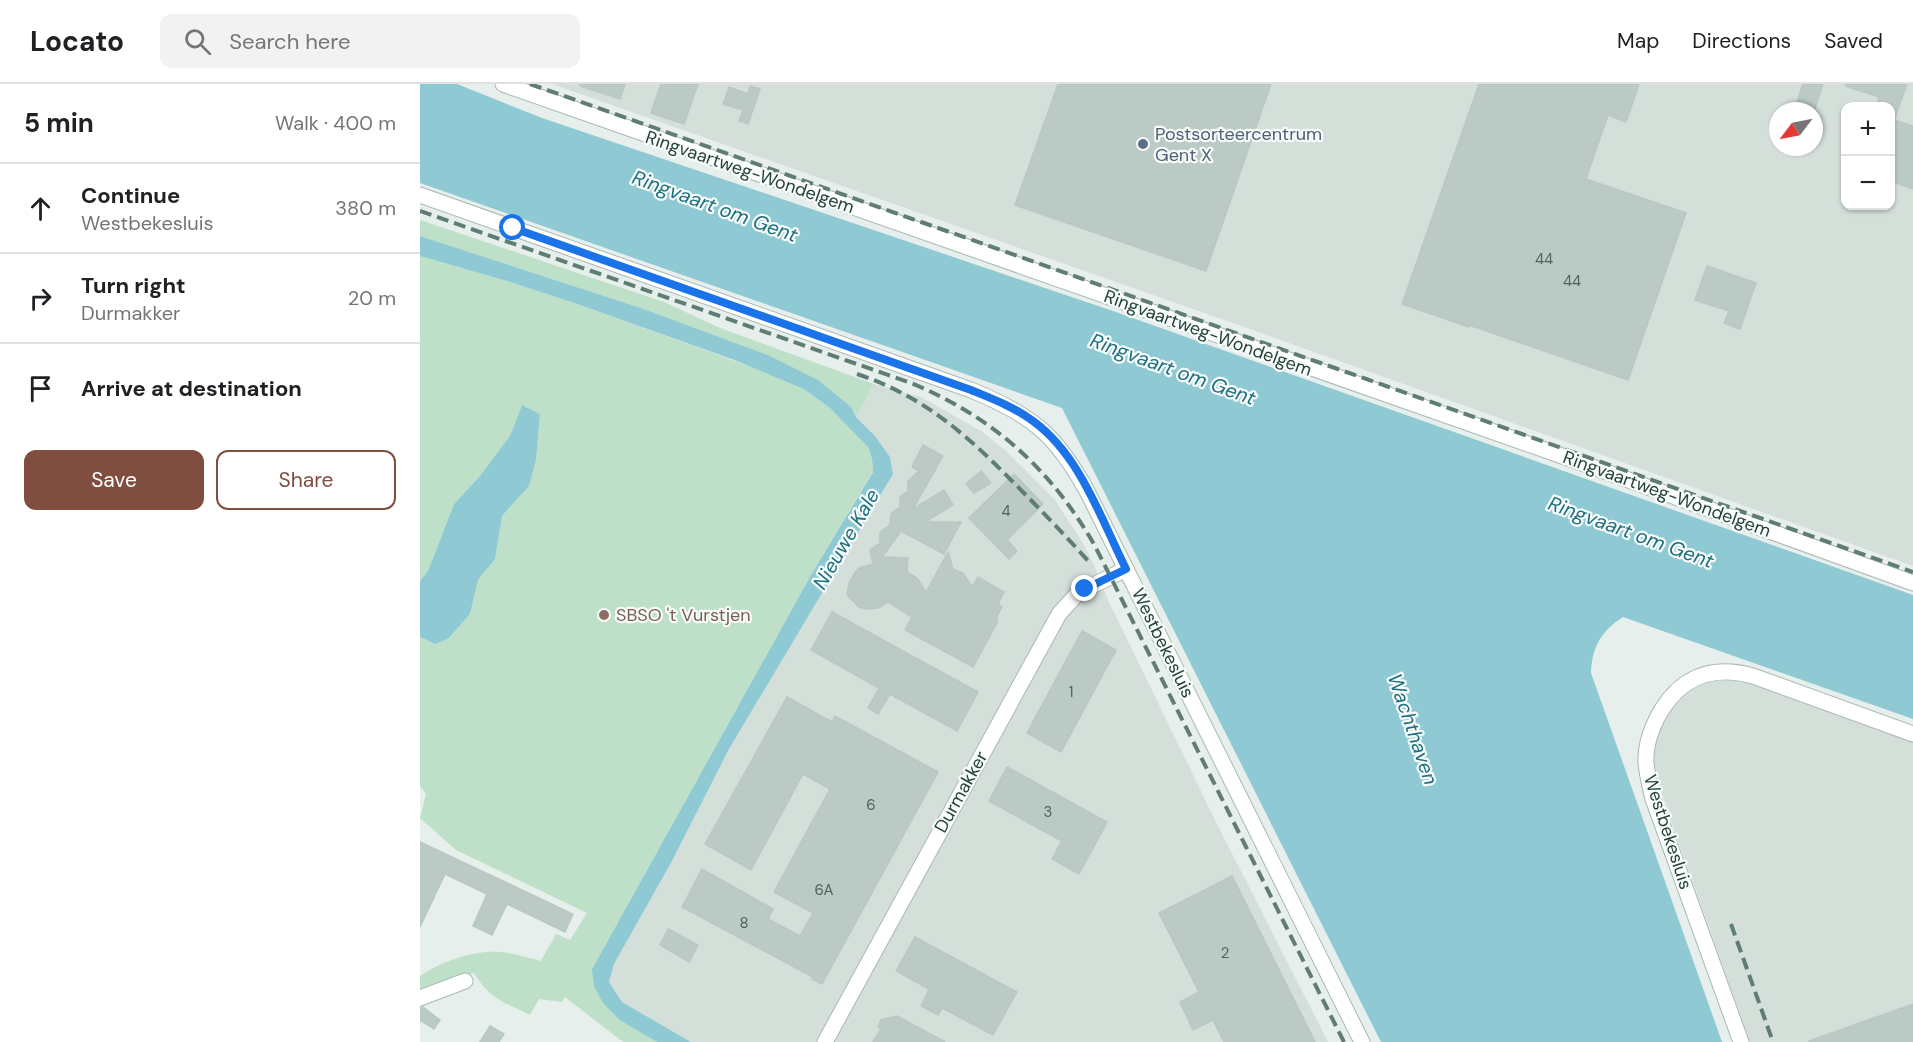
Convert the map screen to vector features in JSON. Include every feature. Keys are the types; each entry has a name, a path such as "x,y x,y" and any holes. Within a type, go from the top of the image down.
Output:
{"street":[{"name":"Ringvaartweg-Wondelgem","path":"503,84 1565,457 1913,583"},
{"name":"Westbekesluis","path":"420,195 960,386 1008,406 1035,422 1062,450 1088,492 1362,1042"},
{"name":"Durmakker","path":"825,1042 1059,614 1078,593 1126,569"},
{"name":"Westbekesluis","path":"1742,1042 1653,800 1646,762 1650,732 1665,703 1678,689 1698,677 1720,671 1734,671 1913,734"},
{"path":"420,998 465,981"}],"shaded area":[{"path":"552,84 1913,84 1913,566 1247,328"},
{"path":"874,384 921,397 981,431 1005,450 1055,500 1084,545 1109,602 1214,818 1328,1042 691,1042 622,1002 609,982 614,964 672,861 729,749 893,474 890,457 875,436 856,417"},
{"path":"1744,675 1913,741 1913,1042 1750,1042 1652,762 1659,722 1674,700 1704,679"}],"green space":[{"path":"420,220 664,302 720,328 874,384 856,417 851,407 768,355 638,307 420,236"},
{"name":"SBSO 't Vurstjen","path":"420,256 580,305 779,377 804,389 830,408 868,447 872,459 873,471 811,575 592,969 621,1021 657,1042 623,1042 565,997 562,1002 539,999 530,1015 492,994 474,973 420,993 420,976 451,960 462,957 498,952 541,961 556,934 570,940 587,913 456,850 420,818 426,794 420,786 420,637 435,644 448,639 470,614 478,580 495,559 502,516 529,486 536,460 540,414 522,405 510,436 479,477 454,504 428,571 420,581"}],"water":[{"path":"420,84 457,84 542,118 1113,311 1913,595 1913,719 1623,617 1615,622 1599,640 1593,655 1591,673 1722,1042 1381,1042 1062,408 420,183"},
{"name":"Nieuwe Kale","path":"420,236 638,307 768,355 818,380 851,407 856,417 875,436 890,457 893,474 729,749 672,861 614,964 609,982 622,1002 691,1042 657,1042 621,1021 603,1003 594,986 592,969 811,575 873,472 868,447 830,408 804,389 737,361 580,305 420,256"},
{"path":"522,405 540,414 536,460 529,486 502,516 495,559 478,580 470,614 448,639 435,644 420,637 420,581 428,571 454,504 479,477 510,436"}],"building":[{"path":"580,84 625,84 620,99 580,86"},
{"path":"661,84 698,84 684,124 651,113"},
{"name":"Postsorteercentrum Gent X","path":"1058,84 1271,84 1206,271 1015,205"},
{"path":"1479,84 1639,84 1626,122 1608,115 1586,179 1686,213 1628,380 1402,304"},
{"path":"1803,84 1823,84 1817,102 1797,102"},
{"path":"1845,84 1907,84 1895,117 1895,102 1877,102 1879,97 1845,86"},
{"path":"750,86 760,89 748,124 739,121 743,110 723,104 729,87 748,94"},
{"path":"1895,120 1913,126 1913,189 1895,183"},
{"path":"1707,266 1756,283 1740,329 1724,323 1729,311 1695,300"},
{"path":"923,445 943,456 913,509 944,490 953,505 925,522 961,522 944,554 901,531 882,557 908,558 907,572 917,578 926,592 948,552 953,569 963,573 972,587 978,577 1004,592 998,604 1002,607 997,616 997,623 973,667 905,630 912,617 888,602 878,608 867,609 859,607 847,595 849,583 859,568 873,564 870,550 880,543 880,532 890,525 891,514 900,507 900,497 908,491 908,481 919,471 912,467"},
{"path":"981,471 991,483 974,493 966,484"},
{"path":"1014,474 1043,504 1007,540 1017,551 1009,559 969,518"},
{"path":"832,612 978,692 957,731 890,694 878,714 868,708 879,688 811,650"},
{"path":"1082,631 1116,650 1061,752 1027,733"},
{"path":"787,697 832,722 835,716 938,772 822,984 682,907 702,869 773,909 768,919 800,936 813,913 774,892 830,789 803,774 751,870 705,844"},
{"path":"1007,767 1107,822 1079,874 1052,859 1062,841 989,801"},
{"path":"420,842 573,914 565,932 507,904 492,935 473,926 487,894 445,874 420,927"},
{"path":"1232,876 1315,1042 1224,1042 1213,1020 1193,1030 1180,1002 1199,992 1159,913"},
{"path":"668,929 698,945 689,962 660,945"},
{"path":"915,937 1017,992 993,1035 942,1008 938,1015 921,1006 929,989 896,971"},
{"path":"1913,1004 1913,1042 1809,1042 1809,1041"},
{"path":"423,1007 440,1020 434,1029 420,1020 420,1008"},
{"path":"897,1016 945,1042 873,1042 881,1029 878,1027 881,1020"},
{"path":"490,1026 504,1034 499,1042 480,1042"}],"railway":[{"path":"530,84 1913,572"},
{"path":"420,211 911,383 968,412 1017,448 1059,493 1095,546 1344,1042"},
{"path":"857,374 903,393 942,418 996,464 1089,562"},
{"path":"1731,924 1773,1042"}],"place":[{"name":"Postsorteercentrum Gent X","path":"1143,144"},
{"name":"SBSO 't Vurstjen","path":"604,615"}],"route":[{"path":"513,228 971,390 1023,414 1058,444 1078,474 1126,569 1085,589"}],"water label":[{"name":"Ringvaart om Gent","path":"715,206"},
{"name":"Ringvaart om Gent","path":"1173,369"},
{"name":"Ringvaart om Gent","path":"1631,532"},
{"name":"Wachthaven","path":"1413,729"}]}
